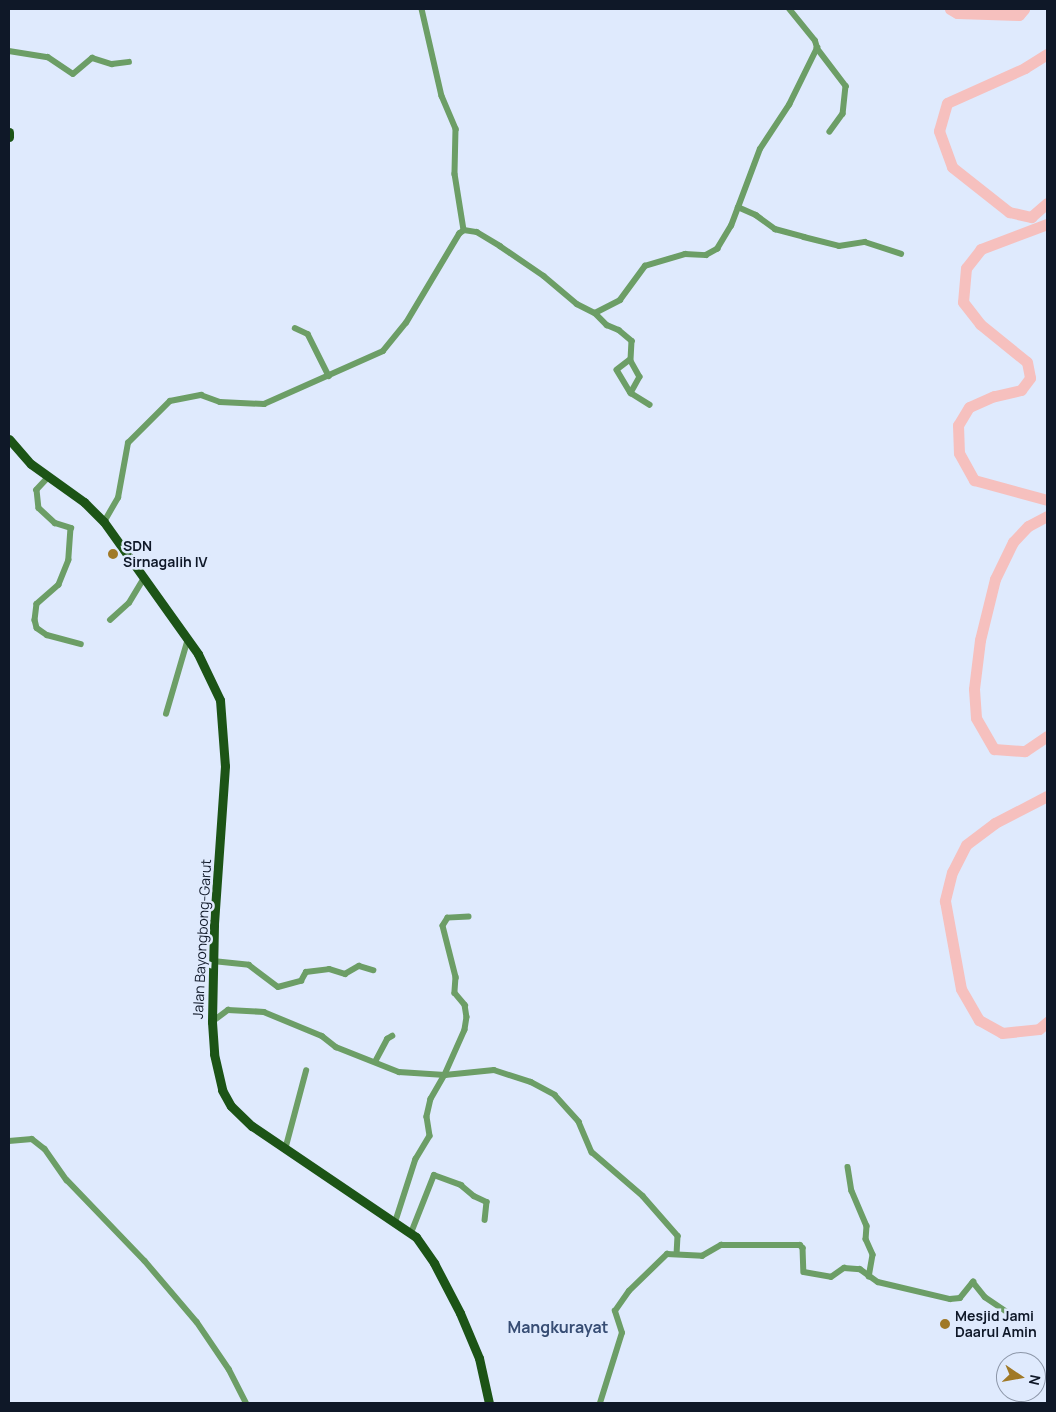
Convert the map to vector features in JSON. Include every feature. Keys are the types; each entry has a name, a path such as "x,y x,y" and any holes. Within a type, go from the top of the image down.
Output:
{"main road":[{"path":"9,132 9,137"},
{"name":"Jalan Bayongbong-Garut","path":"9,439 50,477 104,522 188,639 207,668 217,693 225,742 213,961 212,1022 217,1071 231,1106 285,1150 396,1221 411,1233 434,1263 456,1306 479,1358 489,1403"}],"street":[{"path":"422,9 442,96 456,129 455,174 464,230"},
{"path":"788,9 815,41 816,48 846,86 843,114 830,132"},
{"path":"595,313 620,300 645,266 685,254 706,255 717,249 727,236 760,148 790,105 816,48"},
{"path":"9,51 48,56 73,74 92,58 112,64 129,62"},
{"path":"738,208 756,214 775,229 839,246 865,242 901,254"},
{"path":"104,522 118,498 128,443 170,401 201,395 220,402 264,404 387,349 406,323 459,234 464,230 477,232 500,246 544,276 577,304 595,313 607,325 619,330 632,341 630,360 640,375 631,393"},
{"path":"295,328 308,334 329,376"},
{"path":"630,360 617,370 631,393 650,405"},
{"path":"50,477 37,490 39,508 55,523 71,528 69,560 59,585 37,604 35,620 37,628 47,635 80,644"},
{"path":"110,620 129,603 144,578"},
{"path":"166,714 188,639"},
{"path":"396,1221 416,1158 430,1136 427,1117 432,1100 465,1030 467,1017 464,1005 455,993 456,977 443,926 448,918 468,917"},
{"path":"213,961 249,965 278,987 301,981 306,972 329,969 345,974 359,966 373,970"},
{"path":"212,1022 222,1012 235,1008 264,1012 322,1036 336,1047 409,1074 445,1075 494,1070 531,1082 555,1096 579,1122 592,1152 643,1196 678,1236 677,1253"},
{"path":"375,1062 386,1039 392,1036"},
{"path":"285,1150 306,1071"},
{"path":"9,1141 32,1139 45,1150 67,1180 145,1262 197,1322 228,1368 246,1403"},
{"path":"848,1167 852,1191 867,1226 866,1239 873,1255 869,1276"},
{"path":"411,1233 434,1175 461,1185 474,1196 488,1202 485,1220"},
{"path":"600,1403 622,1333 616,1316 617,1306 662,1256 677,1253 702,1256 721,1245 800,1245 803,1248 804,1272 831,1277 848,1267 860,1269 869,1276 894,1286 950,1299 960,1298 973,1282 985,1297 1015,1317"}],"waterway":[{"path":"950,9 957,13 1019,15 1024,9"},
{"path":"1047,54 1025,68 947,103 939,131 952,167 1009,212 1031,217 1047,203"},
{"path":"1047,224 981,249 966,268 963,302 980,324 1027,362 1030,378 1021,390 994,396 969,407 958,425 959,453 974,480 1047,500"},
{"path":"1047,516 1028,526 1013,542 995,579 980,640 974,689 976,718 994,749 1025,751 1047,736"},
{"path":"1047,796 995,823 966,845 952,872 945,901 961,989 979,1020 1002,1033 1039,1029 1047,1022"}],"place":[{"name":"SDN Sirnagalih IV","path":"113,554"},
{"name":"Mesjid Jami Daarul Amin","path":"945,1324"}],"district":[{"name":"Mangkurayat","path":"558,1327"}]}
